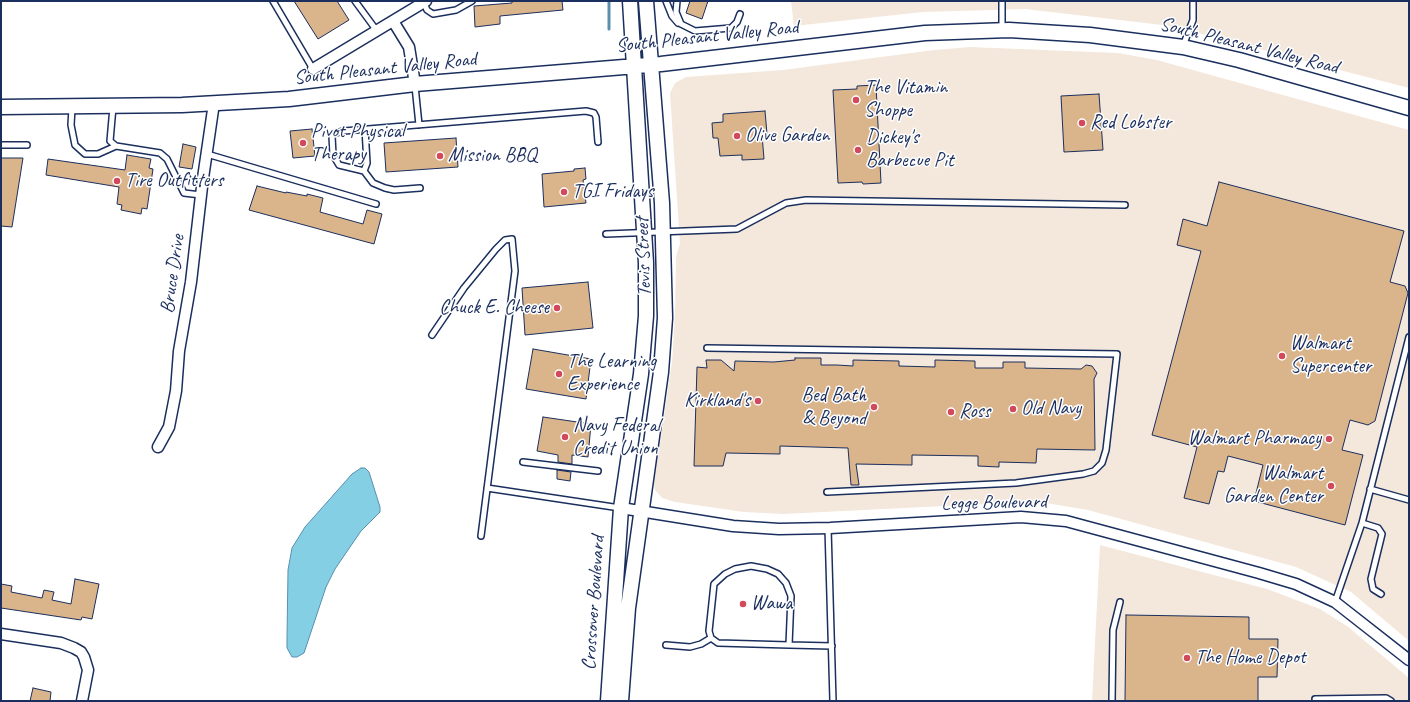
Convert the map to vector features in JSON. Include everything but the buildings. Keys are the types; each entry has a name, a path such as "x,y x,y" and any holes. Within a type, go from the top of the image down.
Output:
{"main road":[{"name":"Tevis Street","path":"621,508 644,346 646,262 630,1"},
{"name":"Tevis Street","path":"640,511 663,346 666,292 664,232 646,1"},
{"name":"South Pleasant Valley Road","path":"1,107 214,104 289,99 414,84 652,65 925,33 1002,30 1090,35 1183,47 1239,60 1409,108"},
{"name":"Crossover Boulevard","path":"608,701 621,508"},
{"name":"Crossover Boulevard","path":"621,701 628,608 640,511"}],"street":[{"path":"313,69 425,2"},
{"path":"393,21 409,47 414,84"},
{"name":"Bruce Drive","path":"158,447 169,427 176,391 179,351 191,282 201,195 214,104"},
{"name":"Legge Boulevard","path":"621,508 745,527 779,529 828,528 1021,517 1066,520 1279,578 1335,602 1409,660"},
{"path":"1,634 61,644 81,652 87,665 82,701"}],"lane":[{"path":"273,1 313,69"},
{"path":"356,1 377,31"},
{"path":"425,2 427,10 433,14 456,10 472,1"},
{"path":"666,1 672,16 683,27 695,31 731,28 737,22 740,14"},
{"path":"677,1 676,12 679,22 683,27"},
{"path":"1002,1 1002,30"},
{"path":"1183,47 1193,20 1193,1"},
{"path":"414,84 419,125"},
{"path":"72,106 71,125 75,145 85,154 98,154 116,146 160,153 167,159 184,193 201,195"},
{"path":"113,106 110,140 116,146"},
{"path":"420,188 394,190 385,188 373,183 364,171 339,165 333,155 332,136 338,131 590,111 595,114 597,119 598,142"},
{"path":"364,171 367,163 365,129"},
{"path":"1,145 27,145"},
{"path":"207,154 376,204"},
{"path":"606,234 737,229 786,203 806,200 1125,205"},
{"path":"432,335 464,288 496,249 505,240 512,239 515,271 481,536"},
{"path":"1335,602 1362,523 1409,337"},
{"path":"707,348 1117,354 1106,450 1102,463 1094,471 1083,474 1016,483 827,492"},
{"path":"523,462 598,471"},
{"path":"487,488 621,508"},
{"path":"1370,489 1409,500"},
{"path":"1362,523 1378,528 1382,534 1371,579 1374,589 1381,594"},
{"path":"828,528 833,701"},
{"path":"789,645 791,596 786,583 778,574 773,571 751,566 735,569 725,574 714,584 709,631 711,638 718,643 789,645 832,646"},
{"path":"1112,701 1113,630 1120,602"},
{"path":"666,645 690,647 702,644 711,638"},
{"path":"1315,699 1385,698 1391,701"}],"shaded area":[{"path":"791,1 1409,1 1409,88 1171,26 1025,9 923,12 794,26"},
{"path":"970,47 1118,53 1157,60 1409,130 1409,641 1351,592 1296,567 1088,510 1046,503 1005,503 783,514 744,512 675,502 662,498 655,490 654,484 672,362 675,315 676,256 680,244 670,93 675,83 686,77 783,70 934,50"},
{"path":"1100,545 1267,589 1320,609 1347,626 1409,678 1409,701 1092,701"}],"water":[{"path":"361,468 365,468 369,472 380,507 380,512 361,531 335,569 326,587 304,653 297,657 292,657 287,648 287,638 288,570 292,548 305,527 352,474"}],"waterway":[{"path":"609,1 609,29"}],"place":[{"name":"The Vitamin Shoppe","path":"856,100"},
{"name":"Red Lobster","path":"1082,123"},
{"name":"Olive Garden","path":"737,136"},
{"name":"Pivot Physical Therapy","path":"303,143"},
{"name":"Dickey's Barbecue Pit","path":"858,150"},
{"name":"Mission BBQ","path":"440,156"},
{"name":"Tire Outfitters","path":"117,181"},
{"name":"TGI Fridays","path":"564,192"},
{"name":"Chuck E. Cheese","path":"557,308"},
{"name":"Walmart Supercenter","path":"1282,356"},
{"name":"The Learning Experience","path":"559,374"},
{"name":"Kirkland's","path":"758,401"},
{"name":"Bed Bath & Beyond","path":"874,407"},
{"name":"Old Navy","path":"1013,409"},
{"name":"Ross","path":"951,412"},
{"name":"Navy Federal Credit Union","path":"565,437"},
{"name":"Walmart Pharmacy","path":"1329,439"},
{"name":"Walmart Garden Center","path":"1331,486"},
{"name":"Wawa","path":"743,604"},
{"name":"The Home Depot","path":"1187,658"}]}
